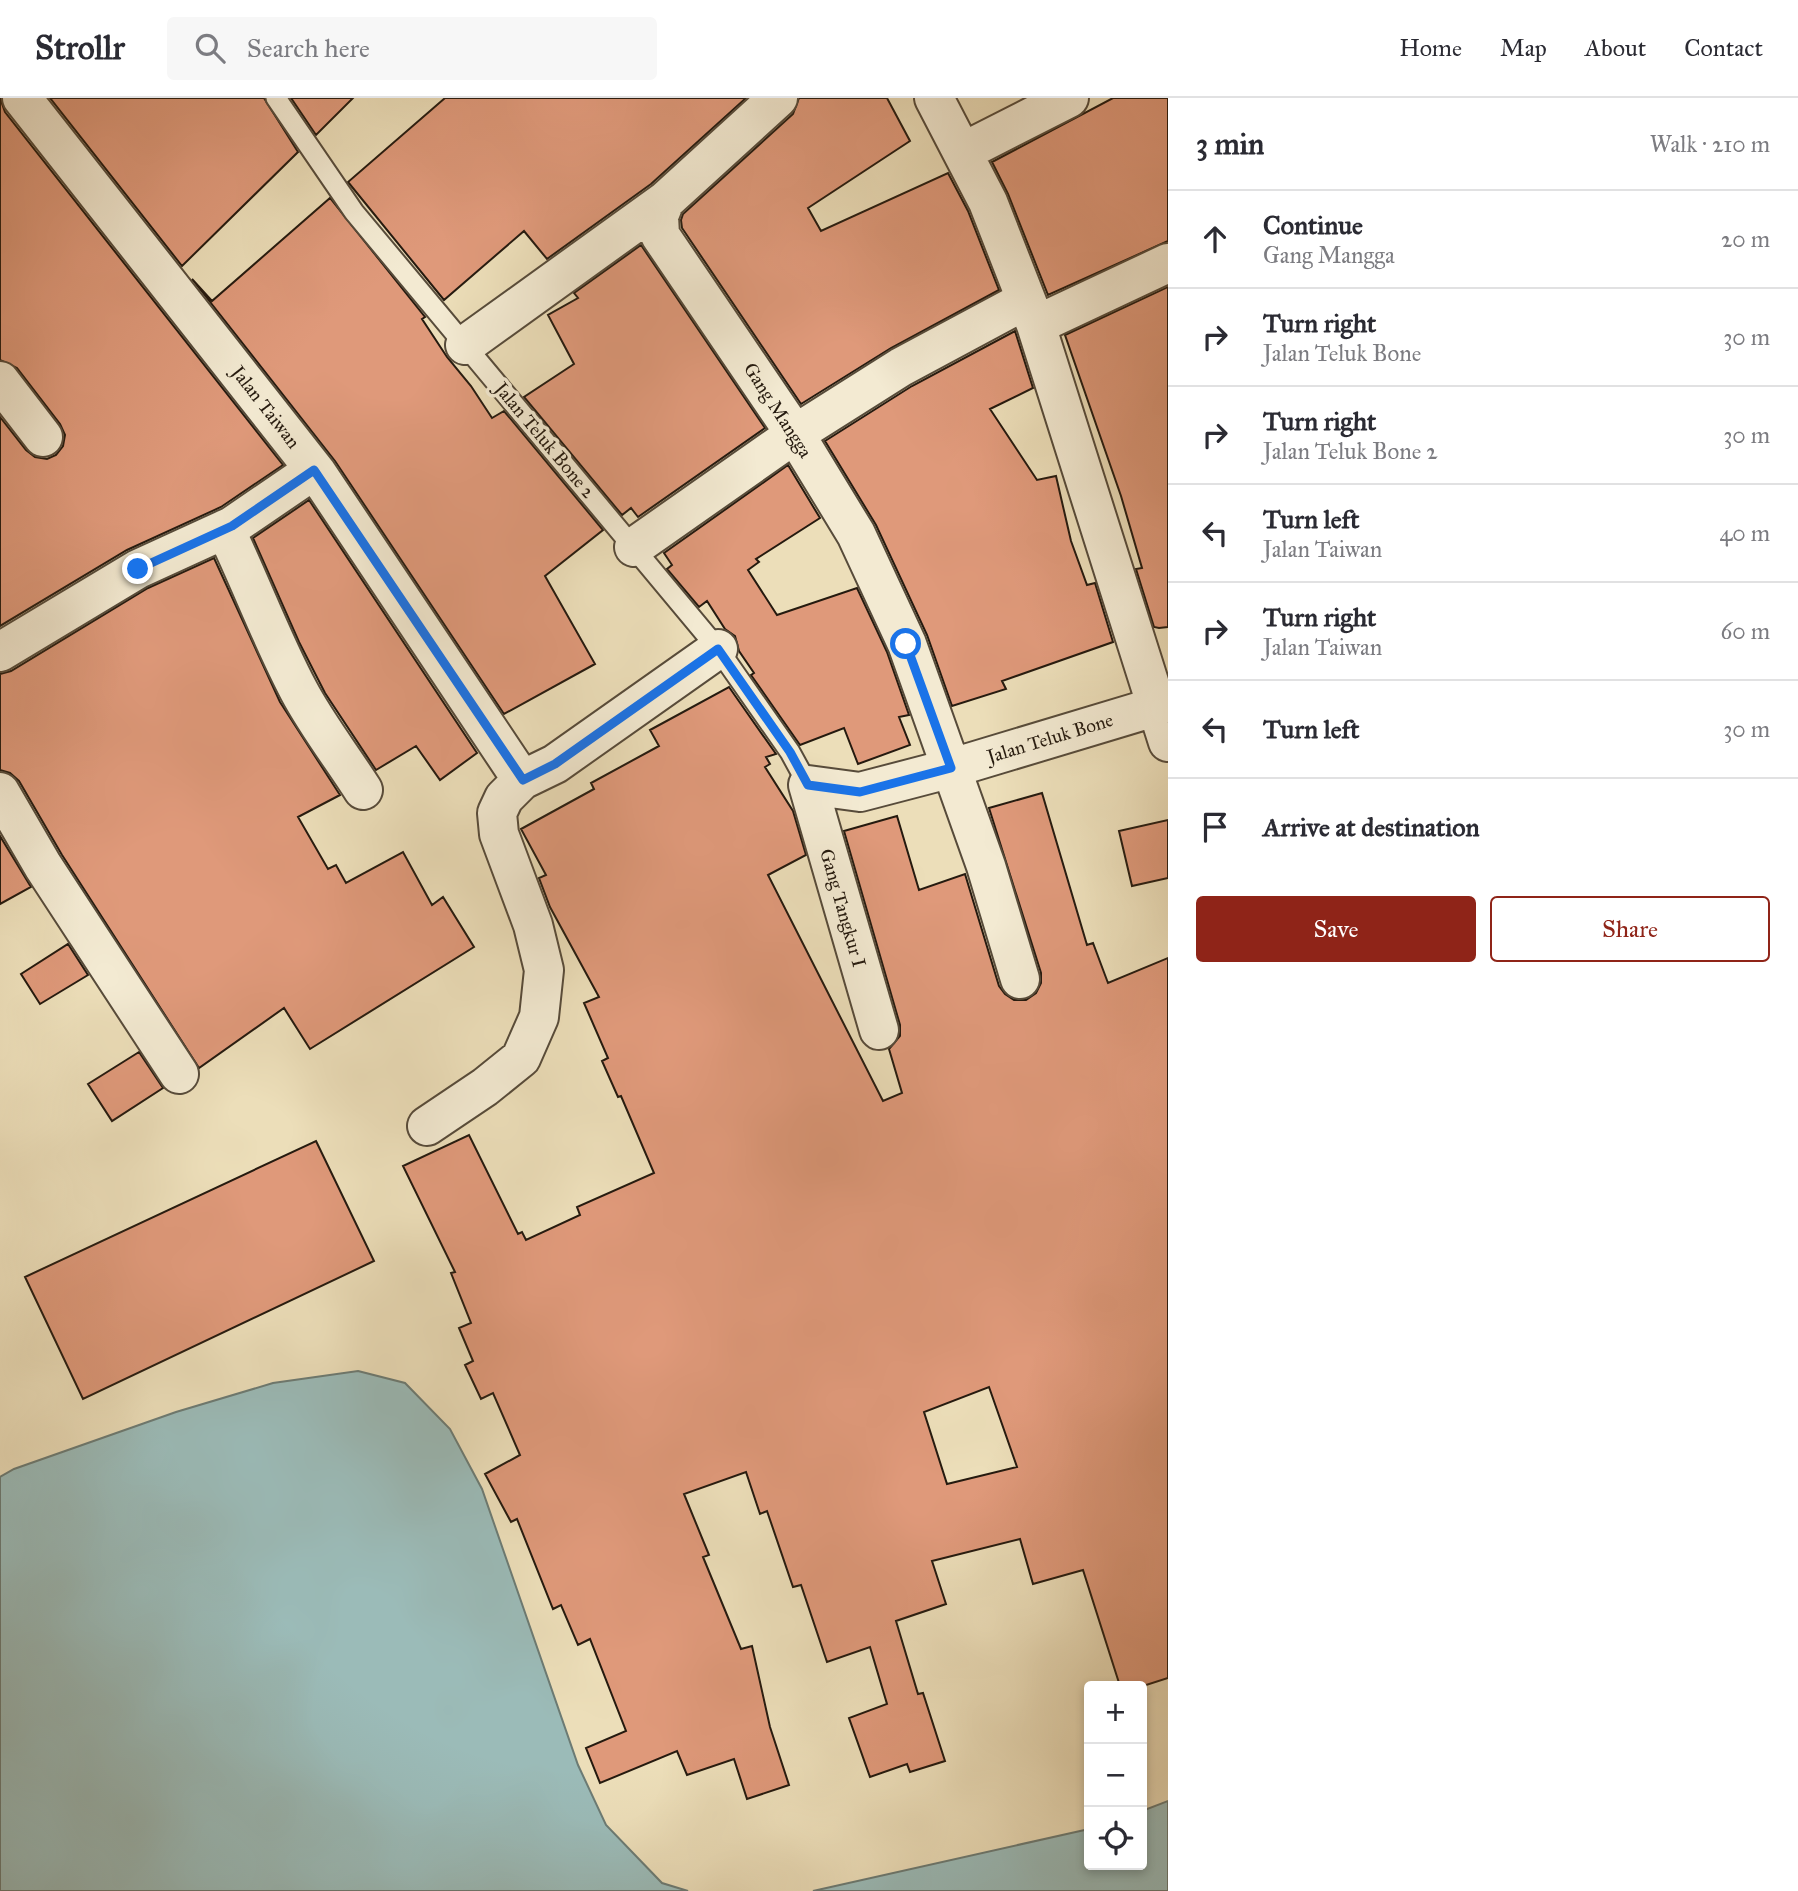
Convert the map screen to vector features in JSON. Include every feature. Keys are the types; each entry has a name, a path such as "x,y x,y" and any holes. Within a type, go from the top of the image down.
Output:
{"street":[{"name":"Jalan Taiwan","path":"22,98 314,470 523,780"},
{"path":"465,345 665,201 778,98"},
{"path":"934,98 988,202 1031,312 1162,704 1168,742"},
{"path":"963,152 1069,98"},
{"name":"Gang Mangga","path":"665,201 660,216 660,235 795,434 856,534 906,644 951,768 1020,979"},
{"path":"634,547 795,434 901,367 1031,312 1168,262"},
{"path":"0,381 43,437"},
{"path":"0,652 138,569 225,530 314,470"},
{"path":"225,530 300,693 363,790"},
{"path":"427,1126 485,1087 521,1058 539,1017 544,970 533,925 499,834 497,813 504,798 523,780 555,764 718,649"},
{"name":"Jalan Teluk Bone","path":"808,785 860,792 951,768 1162,704"},
{"name":"Gang Tangkur I","path":"808,785 879,1030"},
{"path":"0,792 43,866 179,1074"}],"lane":[{"name":"Jalan Teluk Bone 2","path":"276,98 354,212 718,649 790,752 808,785"}],"water":[{"path":"358,1371 405,1383 450,1429 482,1489 578,1765 606,1825 662,1883 688,1891 0,1891 0,1477 14,1469 176,1412 273,1383"},
{"path":"1168,1801 1168,1891 813,1891 1084,1830 1084,1870 1147,1870 1147,1809"}],"building":[{"path":"0,98 5,112 283,465 221,507 127,550 0,626 0,417 26,450 35,457 47,459 56,455 63,446 65,435 60,424 17,368 0,360"},
{"path":"50,98 264,98 298,152 182,266"},
{"path":"291,98 353,98 316,135"},
{"path":"445,98 746,98 651,184 547,259 524,231 444,300 348,182"},
{"path":"799,98 887,98 910,141 808,208 821,231 948,173 968,211 999,290 891,348 801,404 682,228 681,220 683,214 793,114"},
{"path":"1113,98 1168,98 1168,241 1048,295 1008,194 992,162"},
{"path":"330,198 425,317 422,319 447,357 492,418 504,411 603,530 545,576 595,664 504,714 335,461 192,279 212,301"},
{"path":"641,245 765,428 638,517 631,508 622,515 524,397 574,364 548,315 578,298 574,293"},
{"path":"1168,287 1168,627 1159,628 1154,627 1136,569 1142,568 1121,496 1065,335"},
{"path":"1015,331 1033,388 990,409 1037,480 1056,476 1071,541 1087,585 1095,583 1113,642 1002,681 1006,689 952,706 927,635 876,525 825,441 912,386"},
{"path":"788,465 820,518 756,559 759,562 748,570 777,615 857,588 887,652 909,715 899,717 910,745 858,764 844,728 800,745 751,675 754,673 739,651 735,636 725,629 707,601 699,607 667,569 672,565 664,553"},
{"path":"309,500 477,753 440,780 416,746 376,770 325,693 299,642 253,538"},
{"path":"214,558 280,702 340,795 298,817 328,869 336,865 346,883 403,852 432,905 443,897 474,947 310,1049 284,1008 199,1068 62,855 19,781 10,773 0,770 0,674 11,671 148,588"},
{"path":"729,687 776,754 766,757 770,764 765,767 793,811 806,855 768,875 883,1101 902,1093 889,1049 900,1036 900,1025 844,831 897,816 919,890 965,874 999,986 1014,1000 1026,1000 1036,993 1041,983 1041,973 989,808 1042,793 1087,945 1093,943 1108,983 1168,958 1168,1678 1147,1685 1147,1681 1118,1681 1083,1570 1033,1584 1020,1539 932,1561 946,1604 896,1621 918,1694 923,1693 945,1761 910,1772 907,1764 870,1777 849,1718 887,1704 870,1647 827,1662 801,1585 793,1587 767,1511 760,1514 746,1472 684,1494 709,1555 703,1557 741,1649 752,1646 770,1727 789,1785 747,1799 734,1759 687,1775 677,1751 600,1783 586,1748 626,1731 590,1639 578,1645 561,1605 553,1609 517,1519 511,1522 485,1474 520,1455 493,1393 481,1399 465,1365 473,1361 459,1328 471,1323 451,1273 455,1272 403,1166 469,1135 518,1234 522,1232 526,1240 580,1215 577,1207 654,1173 621,1096 618,1097 602,1061 608,1058 584,1003 599,997 550,907 539,878 546,875 521,829 594,789 591,783 659,746 650,730","holes":["989,1387 1017,1467 947,1484 924,1412"]},
{"path":"1168,820 1168,878 1132,886 1119,831"},
{"path":"0,836 31,887 0,904"},
{"path":"68,944 88,975 40,1004 21,974"},
{"path":"139,1052 163,1088 112,1121 88,1084"},
{"path":"316,1141 374,1261 83,1399 25,1277"}],"route":[{"path":"138,569 232,526 314,470 523,780 555,764 718,649 790,752 808,785 860,792 951,768 906,644"}]}
